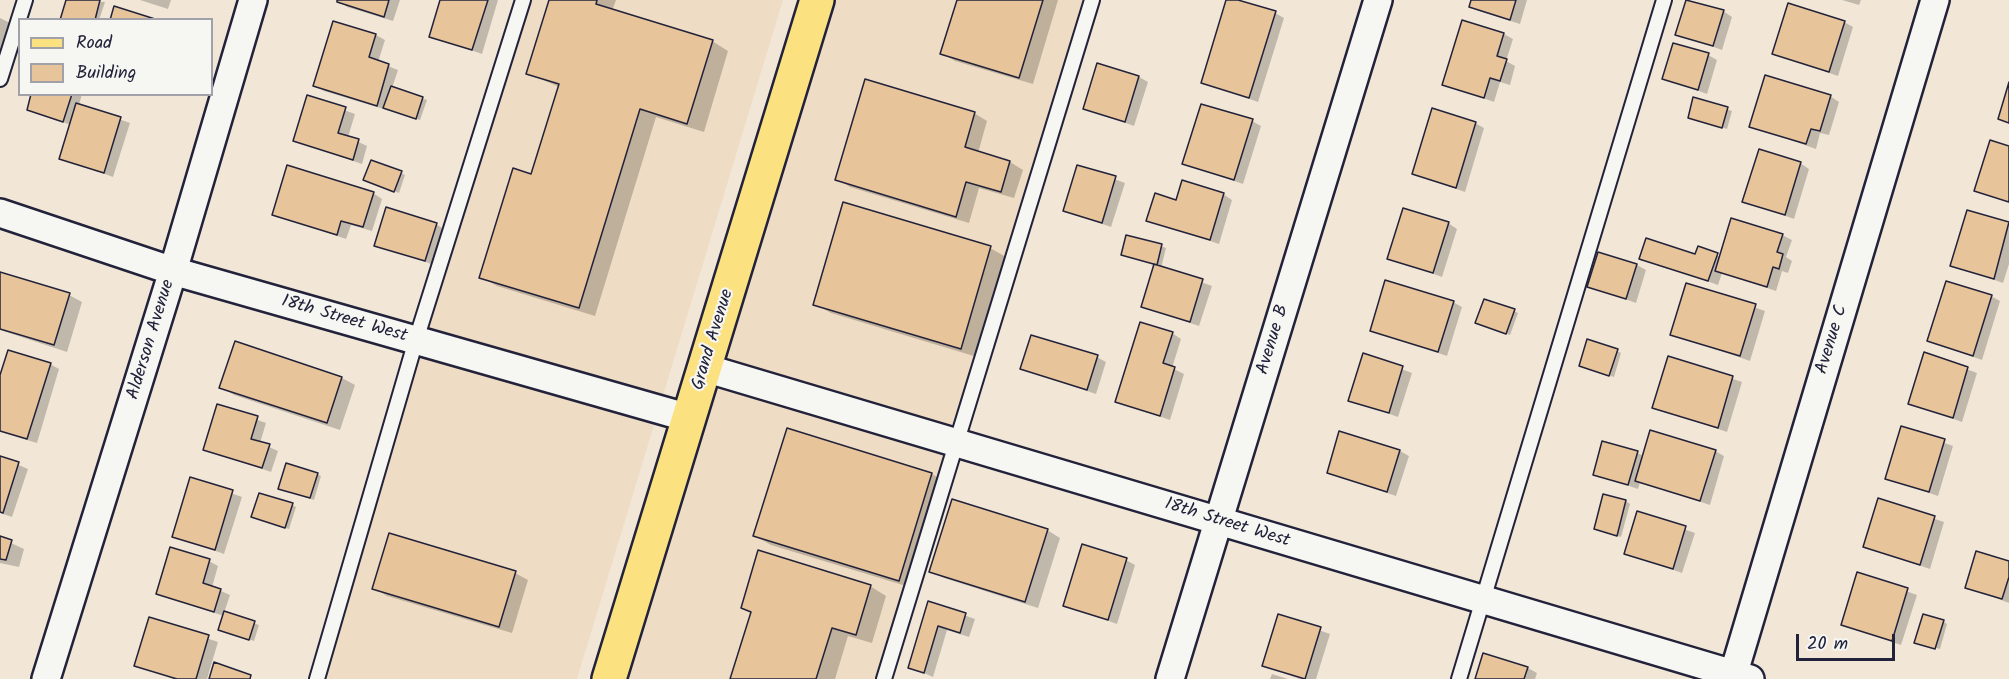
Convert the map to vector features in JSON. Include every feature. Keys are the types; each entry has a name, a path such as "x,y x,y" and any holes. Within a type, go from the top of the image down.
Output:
{"main road":[{"name":"Grand Avenue","path":"609,679 817,0"}],"street":[{"name":"Alderson Avenue","path":"46,679 173,271 253,0"},
{"name":"Avenue B","path":"1170,679 1378,0"},
{"name":"Avenue C","path":"1739,677 1935,0"},
{"name":"18th Street West","path":"0,213 173,271 689,418"},
{"name":"18th Street West","path":"705,368 1739,677"}],"lane":[{"path":"19,18 25,0"},
{"path":"317,679 416,340 523,0"},
{"path":"884,679 1092,0"},
{"path":"1459,679 1664,0"},
{"path":"0,79 18,22"}],"shaded area":[{"path":"523,0 783,0 577,679 317,679"},
{"path":"817,0 1091,0 882,679 609,679"}],"building":[{"path":"66,0 100,0 96,18 61,18"},
{"path":"337,0 389,0 384,17 337,2"},
{"path":"440,0 488,0 472,50 429,37"},
{"path":"549,0 597,0 596,4 713,40 687,124 640,109 579,308 479,278 513,168 531,174 559,84 526,74"},
{"path":"957,0 1043,0 1019,78 940,54"},
{"path":"1226,0 1238,0 1276,11 1249,98 1201,83"},
{"path":"1471,0 1516,0 1510,20 1469,7"},
{"path":"1686,0 1724,10 1713,46 1675,35"},
{"path":"1788,3 1845,21 1829,72 1772,54"},
{"path":"114,6 152,18 111,18"},
{"path":"1462,20 1504,33 1497,56 1507,59 1500,81 1490,78 1484,98 1442,85"},
{"path":"333,21 376,34 369,57 389,64 377,106 313,86"},
{"path":"1673,43 1709,53 1698,90 1662,79"},
{"path":"1097,63 1139,76 1125,122 1083,109"},
{"path":"1765,75 1831,95 1820,131 1811,129 1806,144 1749,127"},
{"path":"865,79 975,112 965,147 1010,161 1001,192 966,182 956,217 835,180"},
{"path":"2009,82 2009,123 1998,119"},
{"path":"391,86 423,97 416,119 383,108"},
{"path":"307,95 346,107 338,133 359,139 353,160 293,141"},
{"path":"30,96 71,96 63,122 27,110"},
{"path":"1693,97 1728,107 1722,128 1688,118"},
{"path":"76,103 121,117 104,173 59,159"},
{"path":"1201,104 1253,119 1234,180 1182,164"},
{"path":"1432,108 1476,122 1456,188 1412,174"},
{"path":"1990,140 2009,146 2009,202 1974,191"},
{"path":"1759,149 1801,162 1785,215 1742,202"},
{"path":"371,160 402,171 394,192 363,180"},
{"path":"287,165 374,192 363,227 341,221 337,235 272,215"},
{"path":"1077,165 1116,176 1102,223 1063,211"},
{"path":"1182,180 1224,193 1210,240 1146,221 1155,193 1176,200"},
{"path":"843,202 991,246 961,349 813,305"},
{"path":"386,207 437,223 425,261 374,246"},
{"path":"1403,208 1449,222 1433,273 1387,259"},
{"path":"1967,210 2009,222 1994,279 1950,266"},
{"path":"1731,218 1783,234 1777,252 1783,254 1779,269 1773,267 1767,287 1715,271"},
{"path":"1126,235 1162,244 1157,265 1121,255"},
{"path":"1646,238 1695,254 1698,246 1718,253 1708,281 1639,259"},
{"path":"1598,252 1637,264 1626,299 1587,287"},
{"path":"1154,264 1203,279 1190,322 1141,307"},
{"path":"0,272 70,293 54,345 0,329"},
{"path":"1385,280 1454,301 1438,352 1370,331"},
{"path":"1946,281 1992,295 1973,356 1927,341"},
{"path":"1686,283 1756,304 1740,356 1670,335"},
{"path":"1484,299 1515,309 1506,334 1475,323"},
{"path":"1140,322 1173,332 1163,363 1175,367 1160,416 1115,402"},
{"path":"1031,335 1098,355 1087,390 1020,369"},
{"path":"1587,339 1618,349 1609,376 1579,366"},
{"path":"235,341 342,377 327,423 219,388"},
{"path":"8,350 51,363 27,439 0,431 0,375"},
{"path":"1924,352 1968,367 1953,418 1908,404"},
{"path":"1363,353 1403,366 1389,413 1348,401"},
{"path":"1668,356 1733,376 1718,428 1652,408"},
{"path":"217,404 258,416 251,439 270,444 262,468 203,450"},
{"path":"1901,426 1945,439 1929,492 1885,479"},
{"path":"787,428 932,473 899,581 753,536"},
{"path":"1650,430 1716,450 1700,501 1635,481"},
{"path":"1339,431 1400,450 1387,492 1327,473"},
{"path":"1602,441 1638,451 1628,485 1593,475"},
{"path":"0,456 19,462 3,513 0,512"},
{"path":"286,463 318,473 310,498 278,489"},
{"path":"190,477 233,490 215,550 172,537"},
{"path":"259,493 293,503 285,528 251,517"},
{"path":"1603,494 1626,500 1617,536 1594,529"},
{"path":"1878,498 1935,516 1920,565 1863,547"},
{"path":"952,499 1048,529 1025,602 929,572"},
{"path":"1637,511 1686,526 1673,569 1624,554"},
{"path":"389,533 516,571 499,627 372,589"},
{"path":"0,536 12,540 6,560 0,559"},
{"path":"1082,544 1127,558 1108,620 1063,606"},
{"path":"170,547 210,559 203,583 221,589 214,612 156,594"},
{"path":"758,550 871,585 856,635 832,628 816,679 730,679 751,612 741,608"},
{"path":"1976,551 2009,561 2009,577 2002,599 1965,588"},
{"path":"1857,572 1908,588 1892,641 1841,625"},
{"path":"928,601 966,613 960,633 938,626 924,673 908,668"},
{"path":"224,611 255,621 249,640 218,630"},
{"path":"1278,614 1321,627 1305,679 1262,666"},
{"path":"1923,614 1944,620 1935,649 1914,643"},
{"path":"149,617 209,635 196,679 177,679 134,666"},
{"path":"1483,653 1528,667 1524,679 1475,679"},
{"path":"214,662 251,675 250,679 209,679"}]}
